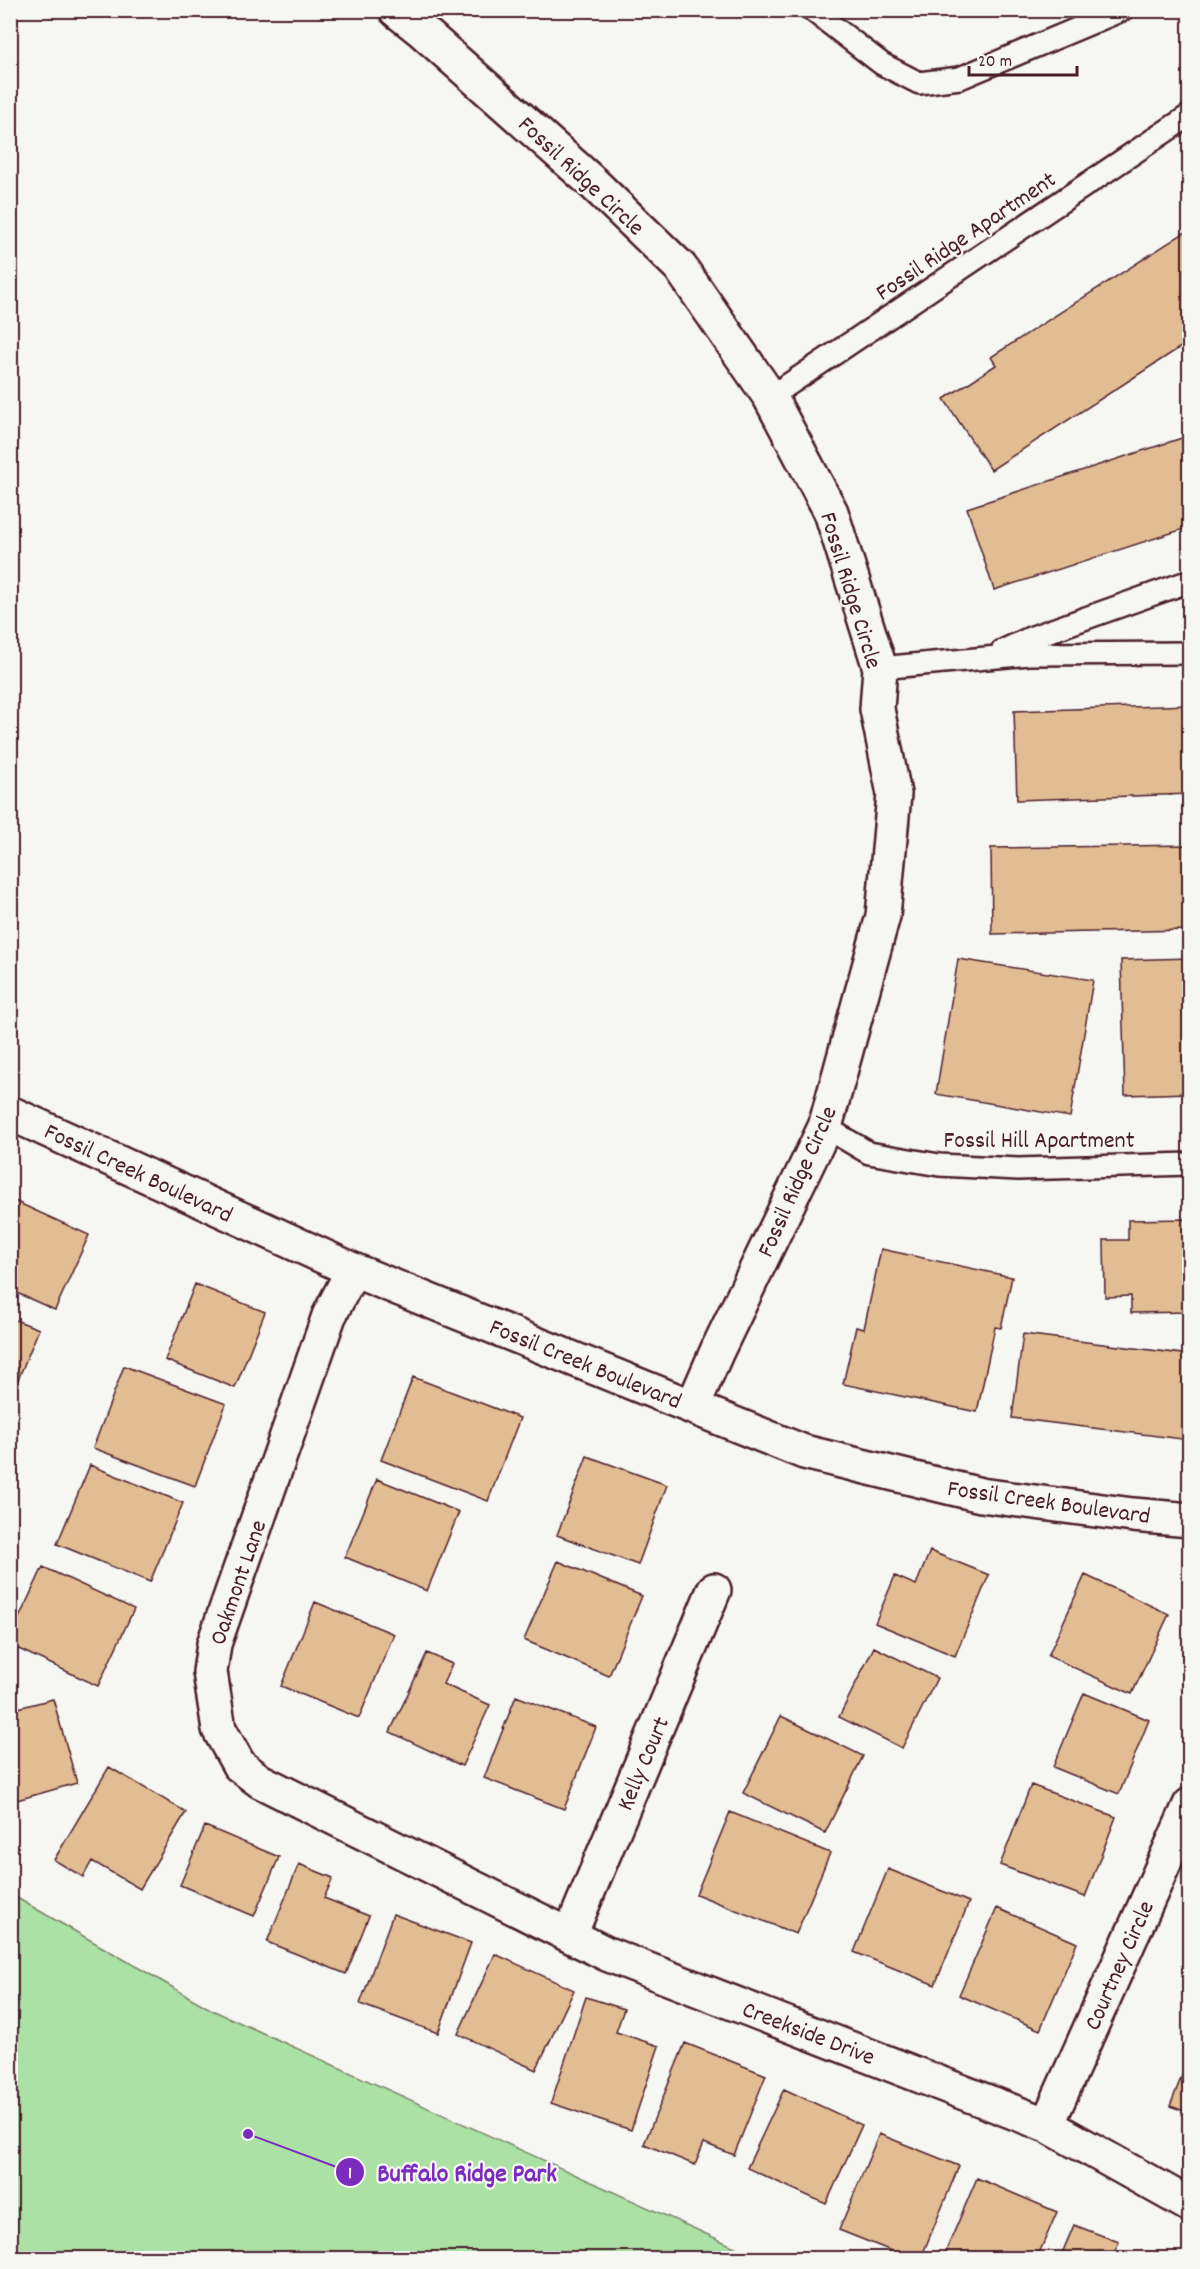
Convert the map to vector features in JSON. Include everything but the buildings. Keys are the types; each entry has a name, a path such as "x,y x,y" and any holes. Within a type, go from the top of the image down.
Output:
{"street":[{"name":"Fossil Ridge Circle","path":"396,10 592,182 680,267 770,397 831,512 880,668 877,709 894,794 883,916 825,1127 717,1351 693,1406"},
{"name":"Fossil Creek Boulevard","path":"10,1113 353,1270 804,1452 981,1495 1132,1515 1190,1520"},
{"name":"Oakmont Lane","path":"353,1270 329,1316 214,1644 210,1672 219,1729 239,1765 260,1781 426,1864"},
{"name":"Kelly Court","path":"570,1935 714,1590"},
{"name":"Courtney Circle","path":"1047,2125 1190,1805"},
{"name":"Creekside Drive","path":"426,1864 608,1954 1047,2125 1190,2205"}],"lane":[{"path":"812,10 882,64 919,83 960,78 1122,10"},
{"name":"Fossil Ridge Apartment","path":"770,397 1190,115"},
{"path":"987,657 1030,638 1190,581"},
{"path":"880,668 1029,654 1190,652"},
{"name":"Fossil Hill Apartment","path":"825,1127 869,1153 939,1166 1018,1169 1190,1164"}],"green space":[{"path":"10,1894 212,2010 759,2258 11,2258"}],"place":[{"name":"Buffalo Ridge Park","path":"248,2134"}]}
